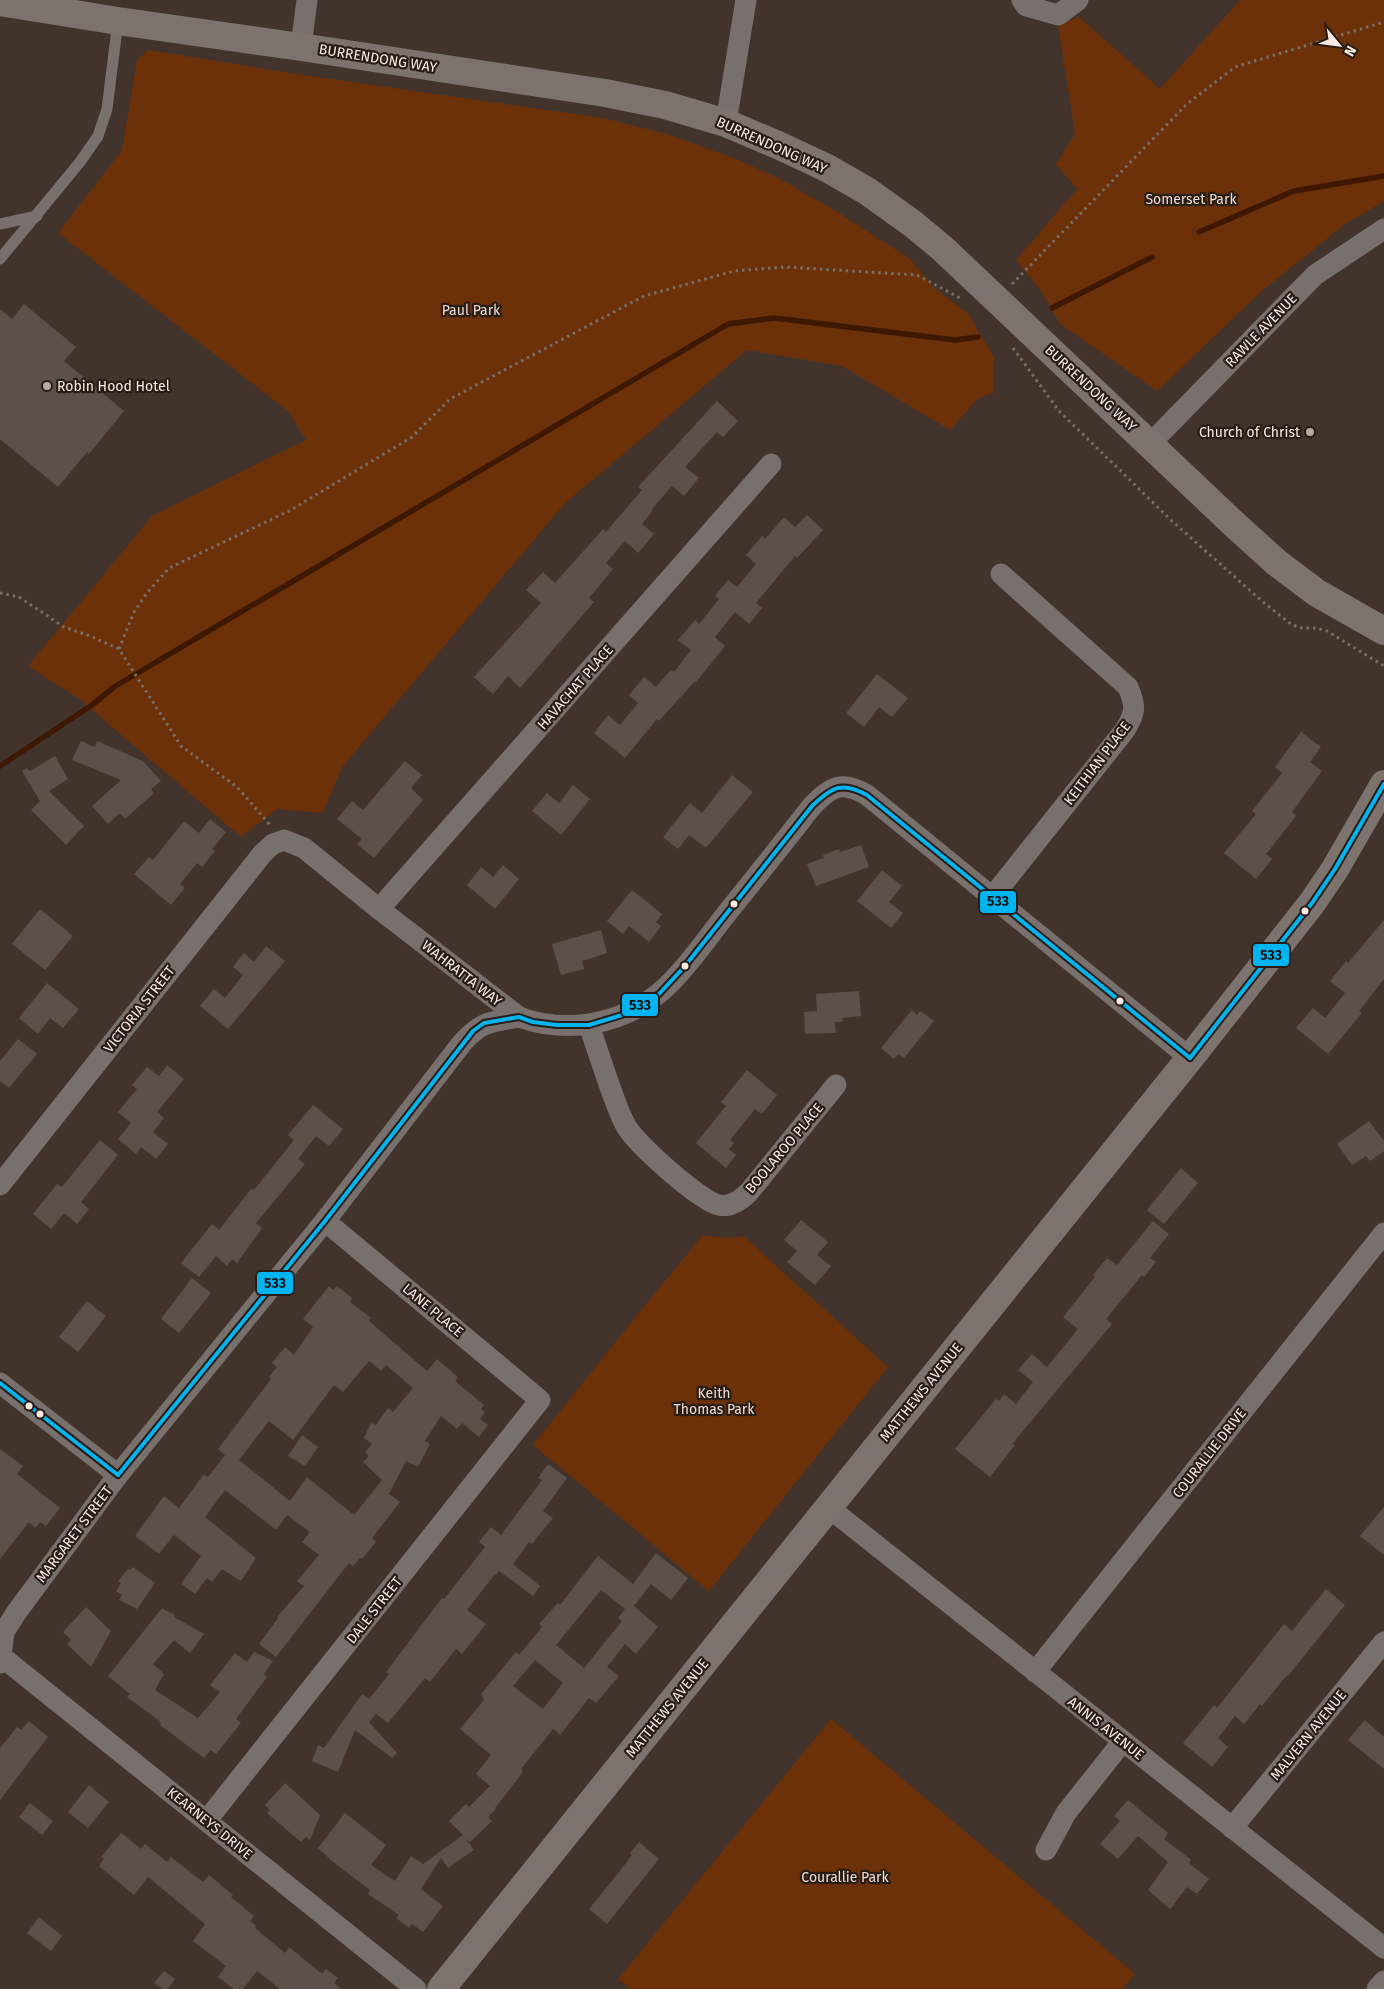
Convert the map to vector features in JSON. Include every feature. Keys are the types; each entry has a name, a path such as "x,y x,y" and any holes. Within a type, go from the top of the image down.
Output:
{"main road":[{"name":"BURRENDONG WAY","path":"0,2 606,93 666,105 726,123 780,146 827,168 867,191 913,224 942,248 1278,563 1317,593 1384,631"},
{"name":"MATTHEWS AVENUE","path":"441,1989 1190,1058 1312,903 1339,862 1384,784"}],"street":[{"path":"301,47 307,0"},
{"path":"726,123 746,0"},
{"path":"1022,0 1026,6 1058,15 1078,0"},
{"name":"RAWLE AVENUE","path":"1150,444 1315,275 1384,229"},
{"name":"HAVACHAT PLACE","path":"379,909 771,464"},
{"name":"KEITHIAN PLACE","path":"993,896 1125,730 1133,716 1134,702 1128,687 1001,574"},
{"name":"WAHRATTA WAY","path":"284,840 304,848 379,909 519,1017 533,1022 557,1025 589,1025 622,1015 658,994 685,966 812,806 824,794 839,786 854,788 867,796 993,896 1190,1058"},
{"name":"VICTORIA STREET","path":"0,1185 263,853 273,844 284,840"},
{"name":"MARGARET STREET","path":"1,1660 4,1632 118,1474 325,1221 462,1043 484,1023 519,1017"},
{"name":"BOOLAROO PLACE","path":"589,1025 618,1111 634,1139 646,1152 706,1200 720,1206 739,1201 749,1192 836,1085"},
{"name":"LANE PLACE","path":"325,1221 540,1400"},
{"name":"COURALLIE DRIVE","path":"1035,1672 1384,1233"},
{"path":"0,1382 118,1474"},
{"name":"DALE STREET","path":"207,1820 540,1400"},
{"name":"ANNIS AVENUE","path":"828,1507 1384,1948"},
{"name":"MALVERN AVENUE","path":"1232,1828 1384,1642"},
{"name":"KEARNEYS DRIVE","path":"1,1660 207,1820 416,1989"},
{"path":"1046,1850 1066,1813 1123,1741"},
{"path":"1377,1989 1384,1981"}],"lane":[{"path":"0,259 37,216 98,136 107,109 118,21"},
{"path":"0,224 37,216"}],"path":[{"path":"1012,285 1187,104 1235,67 1384,22"},
{"path":"119,649 134,612 147,593 169,568 289,511 412,437 450,399 644,296 734,271 785,267 917,276 966,302"},
{"path":"1012,347 1059,411 1173,522 1262,602 1292,625 1326,631 1384,666"},
{"path":"0,593 19,597 64,627 119,649 181,746 237,787 284,840"}],"green space":[{"name":"Somerset Park","path":"1240,0 1384,0 1384,201 1344,225 1264,289 1157,391 1060,324 1041,291 1016,260 1077,189 1056,164 1075,134 1058,25 1079,17 1160,89"},
{"name":"Paul Park","path":"148,50 296,74 603,118 667,134 739,160 782,180 839,213 910,259 934,288 968,314 994,357 994,393 978,398 950,430 842,366 747,350 565,503 342,767 323,813 277,809 241,837 78,698 28,666 152,516 306,440 288,411 58,233 122,150 137,60"},
{"name":"Keith Thomas Park","path":"703,1235 723,1238 743,1236 888,1367 709,1591 533,1445"},
{"name":"Courallie Park","path":"831,1719 1135,1974 1123,1989 630,1989 618,1979"}],"building":[{"name":"Robin Hood Hotel","path":"24,304 76,347 64,361 124,411 89,454 87,452 58,487 0,439 0,309 12,319"},
{"path":"717,401 738,421 723,437 717,432 685,467 699,478 684,496 672,486 652,509 642,524 654,534 638,553 625,541 606,563 613,569 589,598 594,602 520,688 508,676 493,694 474,677 541,603 526,590 543,572 555,583 603,529 606,532 642,490 638,487"},
{"path":"807,515 823,530 797,558 795,556 756,603 762,608 749,624 735,612 715,637 725,646 696,682 659,721 657,719 625,758 594,733 608,715 620,725 638,703 629,695 644,677 656,687 671,670 674,672 691,650 678,640 695,620 699,624 719,599 715,596 728,580 737,587 756,564 746,555 762,536 765,539 784,517 795,527"},
{"path":"877,674 908,698 892,717 879,707 864,727 846,713"},
{"path":"1301,732 1321,747 1310,762 1322,771 1292,812 1296,816 1266,854 1272,859 1256,879 1224,853 1256,814 1252,811 1282,773 1275,767"},
{"path":"81,741 95,747 97,741 143,761 161,781 151,789 154,793 125,819 120,813 108,824 92,806 121,780 72,760"},
{"path":"55,756 68,779 49,791 84,826 66,845 31,810 40,801 22,771 26,768 30,771"},
{"path":"405,761 422,775 411,788 423,800 374,858 357,844 362,839 337,819 352,801 363,810"},
{"path":"732,775 753,792 706,848 689,835 678,849 663,837 690,803 702,813"},
{"path":"573,785 590,799 561,835 532,811 547,793 559,803"},
{"path":"210,819 226,832 212,849 215,851 202,867 197,863 180,884 185,888 171,905 134,874 149,857 153,860 184,821 199,833"},
{"path":"861,845 869,867 816,886 807,864 824,858 823,855 839,849 840,852"},
{"path":"503,865 519,879 495,909 467,885 481,867 493,877"},
{"path":"882,870 902,886 889,902 903,913 891,928 857,901"},
{"path":"632,890 662,914 656,922 661,926 649,942 629,926 623,934 607,921"},
{"path":"40,909 73,936 45,970 12,944"},
{"path":"1384,920 1384,979 1359,1011 1362,1013 1328,1054 1296,1028 1313,1008 1325,1018 1345,993 1330,981 1346,961 1348,963"},
{"path":"601,930 607,953 582,961 584,969 561,975 552,944"},
{"path":"266,946 285,961 228,1029 200,1006 214,989 225,998 243,975 233,967 244,953 254,962"},
{"path":"47,983 79,1009 63,1028 50,1018 38,1034 19,1018"},
{"path":"859,991 861,1016 842,1018 843,1022 835,1022 836,1033 805,1034 804,1012 817,1011 816,994"},
{"path":"912,1010 917,1015 920,1011 934,1021 904,1058 898,1054 894,1059 881,1048"},
{"path":"18,1039 37,1054 9,1088 0,1081 0,1061"},
{"path":"167,1065 184,1079 157,1112 164,1118 153,1132 168,1144 156,1159 141,1147 136,1154 118,1139 131,1123 118,1112 137,1089 132,1085 147,1067 159,1076"},
{"path":"747,1070 777,1095 762,1114 755,1109 730,1140 734,1143 729,1149 736,1155 726,1168 696,1143 726,1106 721,1102"},
{"path":"313,1105 343,1129 329,1146 316,1136 298,1159 305,1164 256,1223 262,1228 237,1263 232,1259 227,1266 216,1256 199,1277 181,1263 212,1224 219,1230 251,1189 254,1190 294,1140 288,1135"},
{"path":"1369,1121 1384,1141 1384,1151 1370,1161 1366,1156 1352,1165 1337,1144"},
{"path":"100,1140 118,1155 81,1202 89,1209 77,1224 64,1213 51,1229 33,1214 57,1184 62,1187"},
{"path":"1181,1168 1198,1183 1164,1224 1147,1210"},
{"path":"801,1220 828,1242 817,1255 831,1266 815,1285 787,1262 797,1251 784,1240"},
{"path":"1153,1221 1169,1234 1150,1258 1156,1262 1144,1277 1142,1275 1106,1319 1112,1324 1012,1444 1015,1445 990,1477 955,1449 996,1399 999,1401 1004,1394 1016,1404 1033,1382 1018,1370 1032,1354 1047,1367 1078,1329 1063,1317 1095,1277 1093,1275 1107,1258 1117,1265"},
{"path":"192,1278 211,1293 179,1333 161,1319"},
{"path":"329,1286 333,1290 337,1286 352,1298 350,1302 371,1318 369,1321 427,1371 437,1359 458,1377 455,1381 484,1405 481,1409 485,1412 480,1419 488,1425 479,1437 462,1423 457,1429 441,1416 425,1441 430,1444 418,1467 406,1461 389,1494 400,1502 372,1538 376,1542 362,1559 360,1558 353,1566 349,1563 276,1657 259,1644 277,1617 304,1586 297,1581 319,1555 302,1542 310,1532 287,1515 276,1530 225,1490 205,1517 256,1558 241,1581 222,1569 212,1582 207,1578 195,1594 181,1584 201,1556 174,1535 159,1554 135,1536 164,1496 179,1508 204,1474 208,1477 225,1455 218,1449 271,1379 269,1377 277,1367 272,1363 285,1347 294,1355 313,1327 303,1319","holes":["369,1361 381,1371 386,1365 413,1388 393,1412 388,1408 376,1425 371,1423 364,1438 372,1444 365,1452 369,1456 363,1462 382,1480 354,1515 307,1477 290,1501 239,1460 269,1421 293,1440 334,1385 343,1392"]},
{"path":"87,1301 106,1316 78,1352 59,1337"},
{"path":"302,1435 318,1447 305,1466 288,1456"},
{"path":"0,1449 23,1466 17,1474 60,1508 46,1526 40,1522 36,1528 29,1522 0,1559"},
{"path":"548,1464 567,1478 543,1511 553,1518 532,1544 529,1542 513,1564 540,1586 533,1596 499,1571 495,1574 467,1610 486,1624 462,1654 456,1649 430,1682 425,1678 388,1723 376,1714 369,1722 397,1753 392,1758 355,1730 338,1772 312,1761 318,1745 324,1748 362,1694 369,1699 389,1674 386,1672 442,1598 444,1599 485,1547 479,1542 491,1527 501,1535 542,1480 538,1478"},
{"path":"1384,1507 1384,1555 1360,1536"},
{"path":"656,1553 688,1578 671,1600 651,1584 634,1606 658,1627 636,1654 625,1644 607,1667 619,1676 596,1703 589,1698 560,1735 553,1729 521,1769 523,1772 488,1817 492,1821 470,1842 465,1837 474,1850 448,1868 441,1858 421,1889 443,1906 423,1932 412,1924 409,1928 396,1918 399,1915 368,1894 370,1890 318,1848 345,1813 386,1845 371,1865 395,1881 411,1856 423,1864 463,1835 449,1821 466,1804 469,1807 490,1786 476,1774 491,1755 460,1729 484,1700 481,1694 516,1652 519,1655 542,1627 539,1624 558,1603 560,1605 598,1556 633,1584","holes":["601,1590 625,1609 618,1618 622,1621 584,1668 556,1645","535,1660 563,1683 543,1709 513,1686"]},
{"path":"133,1567 155,1583 137,1609 119,1600 122,1595 116,1591 121,1583 118,1581 128,1569 130,1570"},
{"path":"1326,1589 1345,1605 1262,1706 1260,1704 1244,1724 1235,1716 1218,1738 1228,1747 1212,1767 1183,1743 1214,1705 1217,1708 1284,1624 1292,1631"},
{"path":"86,1607 111,1631 91,1667 67,1644 71,1640 63,1632"},
{"path":"162,1608 204,1634 190,1653 174,1640 153,1664 164,1674 155,1690 198,1718 220,1692 210,1685 235,1653 247,1662 254,1652 273,1661 264,1674 267,1677 236,1719 241,1723 216,1754 211,1750 204,1758 160,1725 161,1722 127,1697 130,1694 108,1676"},
{"path":"1365,1720 1384,1737 1384,1769 1348,1740"},
{"path":"29,1721 48,1737 0,1800 0,1748 17,1727 21,1730"},
{"path":"285,1783 320,1815 310,1840 306,1837 301,1842 267,1813 270,1810 265,1805"},
{"path":"89,1785 109,1802 88,1828 68,1812"},
{"path":"1128,1800 1168,1833 1164,1839 1191,1860 1189,1863 1209,1879 1197,1894 1187,1887 1170,1909 1148,1890 1168,1862 1138,1836 1118,1859 1100,1844 1120,1821 1114,1816"},
{"path":"30,1803 53,1821 42,1835 19,1817"},
{"path":"121,1833 141,1849 145,1844 167,1862 171,1857 203,1882 209,1875 254,1916 250,1921 256,1926 255,1928 285,1953 289,1947 322,1974 326,1969 338,1978 334,1983 341,1989 280,1989 257,1971 243,1989 234,1989 218,1977 226,1966 193,1941 205,1924 148,1877 134,1895 99,1866 104,1859 101,1857"},
{"path":"639,1842 659,1859 607,1924 589,1909 632,1855 630,1853"},
{"path":"39,1917 62,1936 51,1951 27,1933"},
{"path":"164,1971 175,1979 168,1989 163,1989 154,1983"}],"waterway":[{"path":"1199,232 1294,191 1384,176"},
{"path":"1052,308 1152,257"},
{"path":"0,766 92,705 114,687 728,324 774,318 955,340 978,337"}],"transit line":[{"name":"533","path":"1190,1058 1312,903 1335,869 1384,784"},
{"name":"533","path":"118,1475 325,1221 473,1031 484,1023 519,1017 533,1022 557,1025 589,1025 622,1015 659,994 685,966 812,806 832,790 844,787 867,795 1190,1058"},
{"name":"533","path":"0,1383 118,1475"}],"place":[{"name":"Robin Hood Hotel","path":"47,386"},
{"name":"Church of Christ","path":"1310,432"}]}
